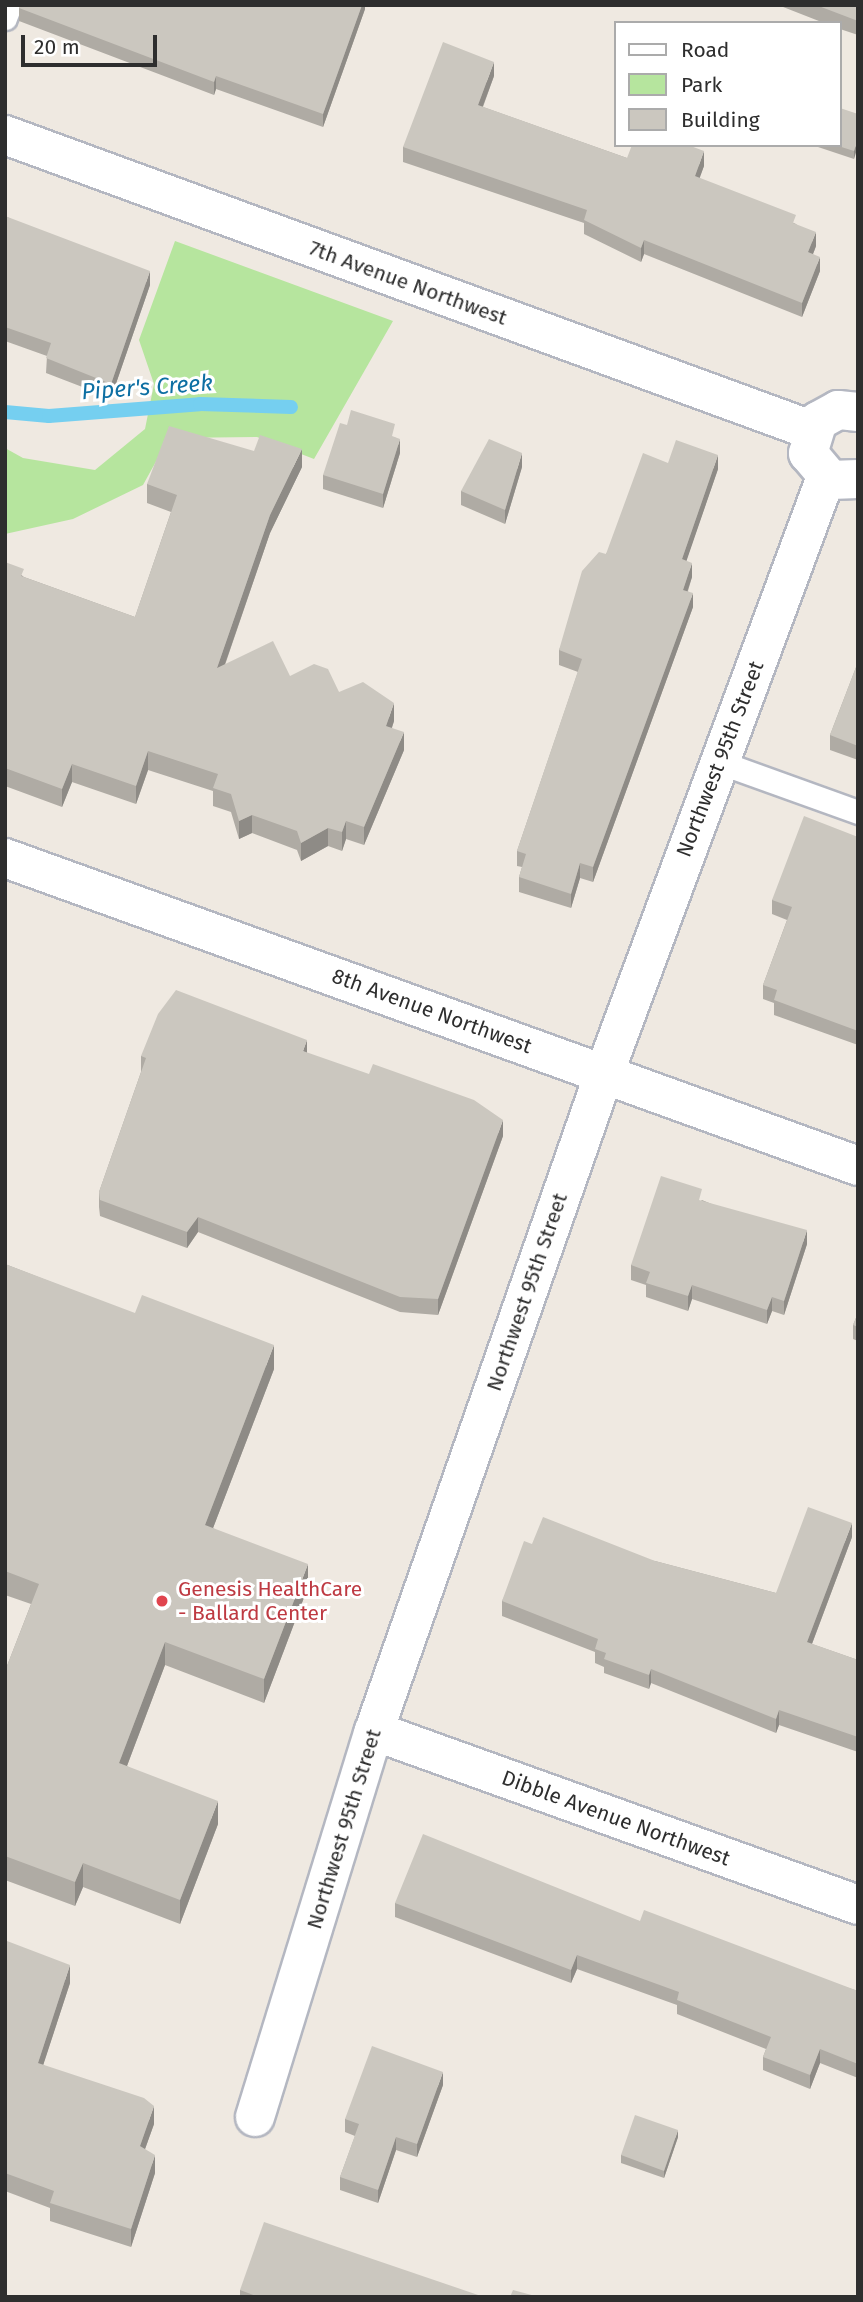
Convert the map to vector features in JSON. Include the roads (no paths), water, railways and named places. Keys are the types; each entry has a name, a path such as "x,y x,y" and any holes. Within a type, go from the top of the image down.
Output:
{"street":[{"name":"7th Avenue Northwest","path":"5,135 811,430"},
{"path":"842,478 808,453 811,430 827,414 856,407"},
{"name":"Northwest 95th Street","path":"256,2116 374,1731 604,1073 719,762 842,478"},
{"name":"8th Avenue Northwest","path":"5,858 858,1166"},
{"name":"Dibble Avenue Northwest","path":"374,1731 858,1905"}],"lane":[{"path":"5,18 10,5"},
{"path":"719,762 858,812"}],"waterway":[{"name":"Piper's Creek","path":"5,412 49,416 200,404 291,407"}],"place":[{"name":"Genesis HealthCare - Ballard Center","path":"162,1601"}]}
